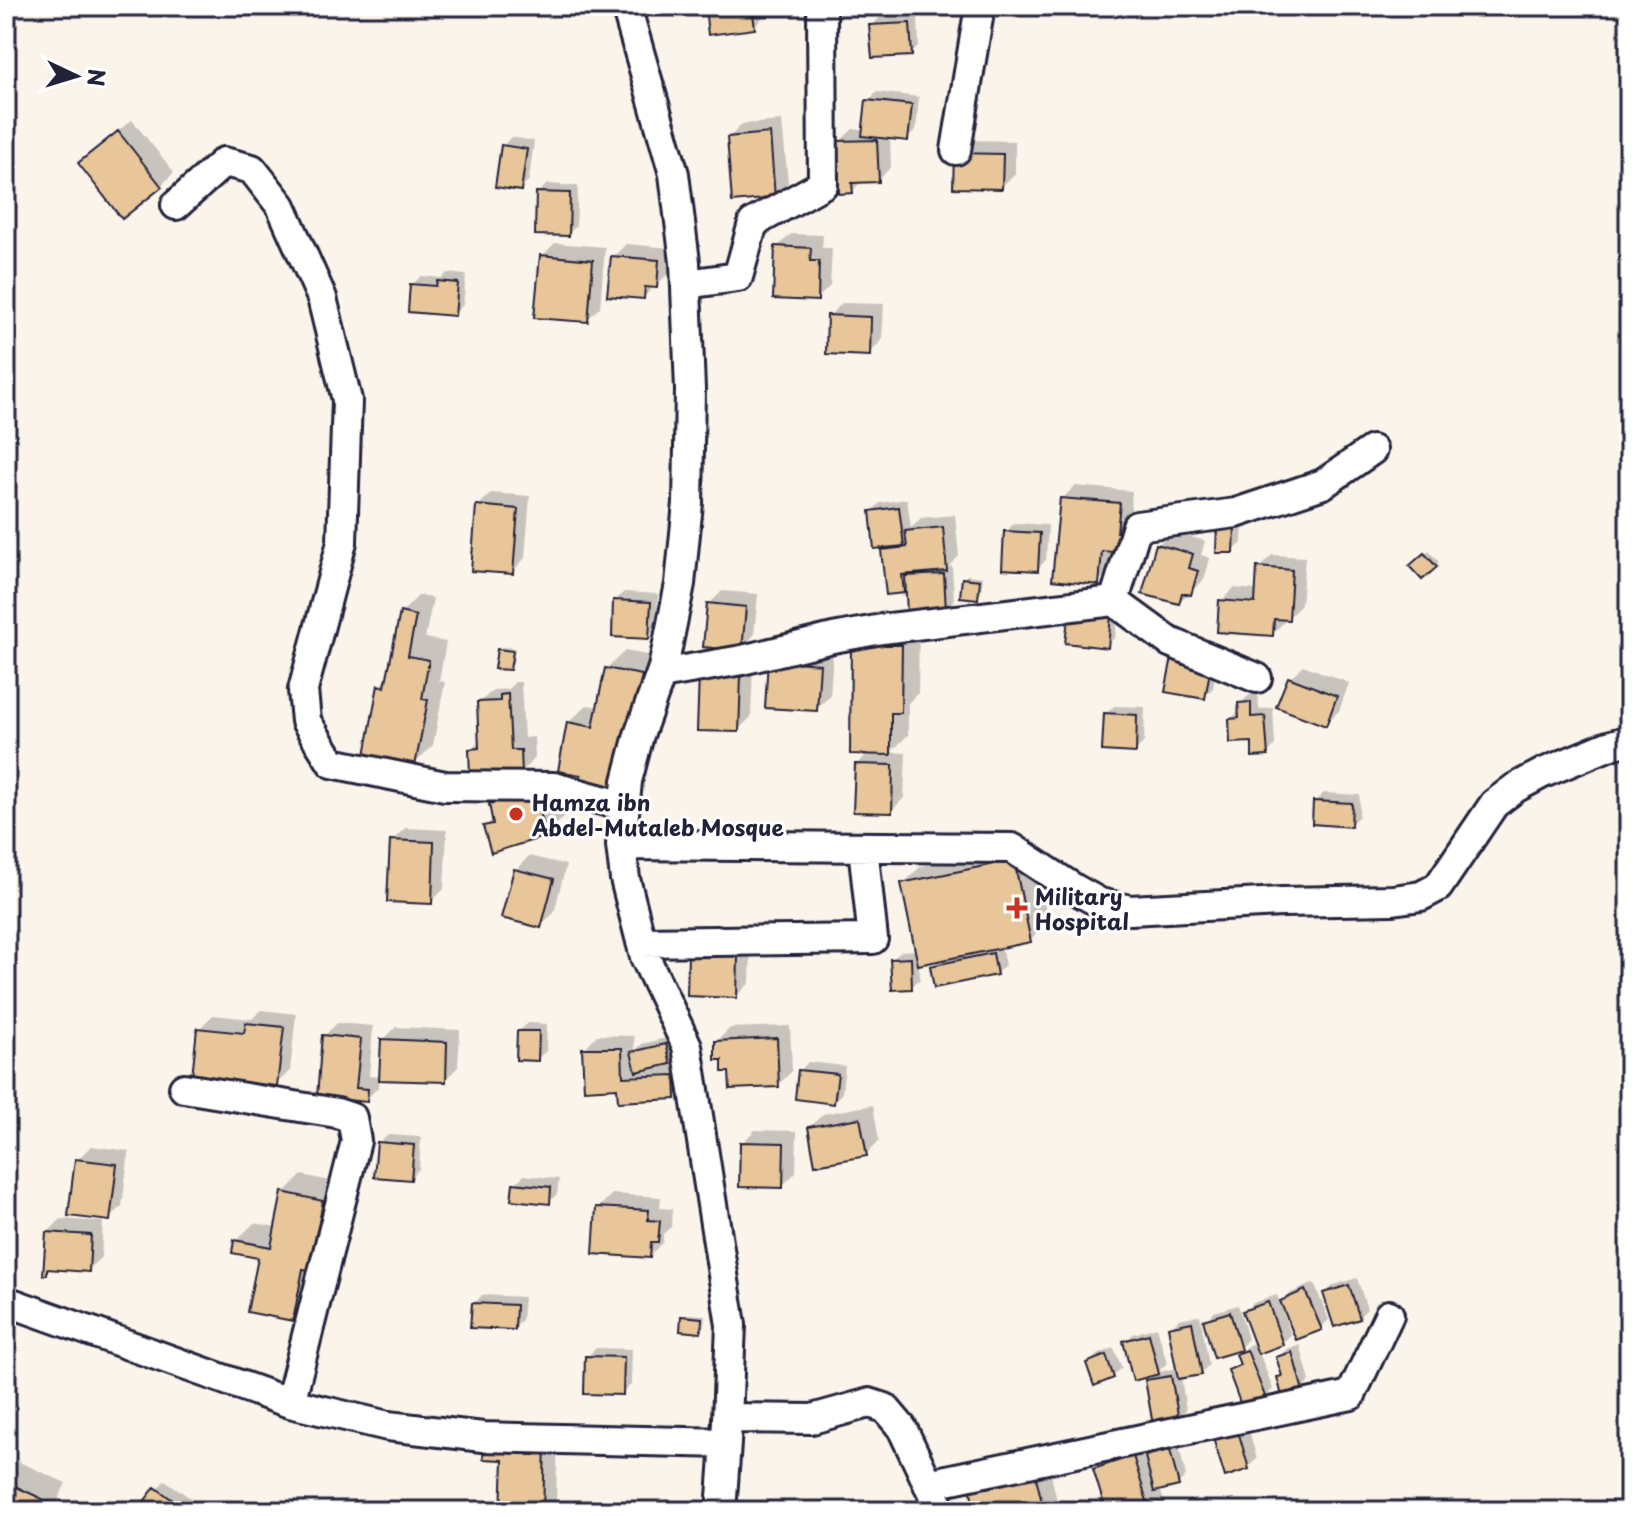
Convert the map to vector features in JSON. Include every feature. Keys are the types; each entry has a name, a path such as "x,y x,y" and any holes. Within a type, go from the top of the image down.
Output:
{"street":[{"path":"626,6 674,174 685,262 690,390 688,503 680,584 661,674 639,735 627,781 621,845 625,879 645,957 687,1046 731,1325 721,1511"},
{"path":"686,284 738,277 753,223 823,184 822,6"},
{"path":"956,150 980,6"},
{"path":"176,205 224,162 252,169 281,206 322,298 347,400 342,542 303,690 306,721 332,763 445,786 554,787 624,806"},
{"path":"1114,601 1137,526 1236,513 1323,484 1372,450"},
{"path":"661,674 742,660 882,629 1114,601 1170,642 1257,678"},
{"path":"621,845 1012,848 1100,903 1130,910 1393,900 1421,896 1438,887 1494,804 1505,796 1543,773 1629,740"},
{"path":"641,942 873,939 863,847"},
{"path":"184,1088 352,1118 356,1141 290,1403"},
{"path":"6,1301 290,1403 388,1426 483,1437 726,1430 812,1419 869,1403 885,1408 902,1428 941,1511"},
{"path":"928,1484 1351,1395 1389,1315"}],"building":[{"path":"705,6 752,6 755,29 708,35"},
{"path":"910,23 912,56 872,58 869,25"},
{"path":"866,100 912,105 908,141 862,136"},
{"path":"118,131 162,187 122,219 78,163"},
{"path":"770,133 775,198 732,202 727,137"},
{"path":"877,140 879,182 852,183 853,193 839,194 837,141"},
{"path":"501,145 527,149 521,191 495,187"},
{"path":"954,153 1003,154 1002,189 953,188"},
{"path":"536,192 570,193 569,236 535,235"},
{"path":"775,246 811,248 810,261 819,261 818,301 773,299"},
{"path":"540,255 593,260 588,322 534,318"},
{"path":"611,256 659,260 657,288 645,287 644,299 607,296"},
{"path":"437,281 458,283 455,316 408,312 410,284 436,286"},
{"path":"827,315 871,317 870,356 826,354"},
{"path":"1060,498 1120,503 1117,532 1126,533 1124,553 1102,551 1099,585 1052,580"},
{"path":"476,505 518,509 513,574 471,571"},
{"path":"899,507 904,546 874,549 870,511"},
{"path":"1217,525 1235,525 1234,553 1216,553"},
{"path":"943,527 947,571 902,575 904,593 886,595 881,550 907,547 905,531"},
{"path":"1004,531 1040,533 1038,571 1002,569"},
{"path":"1156,544 1193,554 1189,568 1198,571 1191,595 1182,593 1179,604 1142,594"},
{"path":"1424,553 1437,567 1422,580 1409,566"},
{"path":"1257,567 1292,570 1289,620 1274,619 1273,636 1217,632 1219,600 1255,603"},
{"path":"944,574 946,611 907,613 905,576"},
{"path":"962,578 980,580 978,599 960,597"},
{"path":"613,600 651,602 649,639 612,637"},
{"path":"707,603 746,607 742,651 703,647"},
{"path":"1069,611 1111,615 1108,648 1065,643"},
{"path":"400,612 416,616 408,656 429,660 422,699 428,700 415,766 365,755 378,685 385,687"},
{"path":"851,645 902,645 901,713 891,713 891,755 850,754"},
{"path":"497,649 513,651 510,670 494,669"},
{"path":"1172,657 1211,665 1205,699 1165,692"},
{"path":"768,660 820,664 817,711 765,708"},
{"path":"605,668 642,675 618,789 580,781 581,775 558,771 567,722 593,727"},
{"path":"699,674 741,676 739,732 697,731"},
{"path":"1288,677 1337,696 1326,726 1276,707"},
{"path":"508,694 511,750 521,750 522,774 470,776 469,749 479,748 477,702 500,701 500,695"},
{"path":"1251,702 1251,717 1265,716 1268,756 1252,757 1252,742 1230,743 1229,719 1239,718 1238,703"},
{"path":"1104,713 1137,715 1136,753 1102,751"},
{"path":"855,764 893,765 892,813 853,812"},
{"name":"Hamza ibn Abdel-Mutaleb Mosque","path":"534,791 547,836 491,853 483,826 493,824 489,804"},
{"path":"1313,801 1352,803 1351,827 1312,824"},
{"path":"390,840 434,842 432,904 387,902"},
{"path":"1014,860 1031,942 918,965 901,883"},
{"path":"514,869 554,879 541,928 501,918"},
{"path":"993,953 997,975 934,988 930,966"},
{"path":"688,954 738,956 737,998 687,996"},
{"path":"911,958 912,989 892,990 890,959"},
{"path":"246,1023 284,1027 277,1086 192,1077 197,1028 244,1033"},
{"path":"517,1031 539,1031 538,1061 516,1060"},
{"path":"322,1035 361,1039 356,1088 368,1089 367,1102 317,1097"},
{"path":"777,1038 779,1087 730,1089 729,1072 722,1072 722,1060 715,1060 715,1041"},
{"path":"381,1039 447,1042 446,1082 379,1080"},
{"path":"666,1044 671,1064 636,1072 631,1052"},
{"path":"582,1048 622,1048 623,1077 675,1075 676,1099 618,1102 617,1088 584,1090"},
{"path":"798,1070 838,1074 834,1104 795,1099"},
{"path":"860,1118 867,1156 815,1165 808,1127"},
{"path":"377,1142 414,1145 411,1180 374,1177"},
{"path":"740,1142 784,1143 783,1188 739,1187"},
{"path":"75,1159 117,1164 110,1221 68,1216"},
{"path":"513,1183 551,1187 550,1204 511,1200"},
{"path":"282,1192 323,1201 314,1271 303,1269 293,1321 247,1312 258,1258 232,1253 234,1240 271,1247"},
{"path":"596,1207 649,1210 648,1220 660,1221 658,1242 651,1242 650,1258 593,1254"},
{"path":"46,1232 91,1235 89,1272 47,1269 47,1275 43,1275"},
{"path":"1349,1285 1360,1319 1334,1327 1323,1293"},
{"path":"1305,1290 1322,1330 1296,1340 1280,1301"},
{"path":"1268,1302 1283,1345 1258,1354 1242,1311"},
{"path":"472,1303 516,1305 515,1330 470,1328"},
{"path":"1230,1312 1241,1350 1214,1358 1203,1320"},
{"path":"681,1316 702,1318 701,1333 680,1331"},
{"path":"1192,1322 1202,1375 1178,1379 1168,1327"},
{"path":"1149,1334 1159,1374 1133,1381 1123,1341"},
{"path":"1247,1350 1266,1399 1242,1408 1228,1370 1240,1365 1236,1354"},
{"path":"1292,1352 1303,1391 1282,1396 1277,1377 1282,1376 1276,1357"},
{"path":"1106,1355 1114,1378 1094,1386 1086,1363"},
{"path":"585,1356 624,1357 623,1395 584,1394"},
{"path":"1171,1376 1179,1420 1153,1425 1145,1380"},
{"path":"1238,1431 1249,1469 1225,1477 1213,1438"},
{"path":"484,1443 528,1445 528,1455 535,1455 536,1444 545,1445 543,1511 501,1511 503,1460 483,1459"},
{"path":"1170,1450 1179,1486 1154,1492 1145,1456"},
{"path":"1133,1456 1150,1511 1106,1511 1093,1469"},
{"path":"1035,1473 1044,1511 975,1511 970,1488"},
{"path":"6,1482 49,1502 45,1511 6,1511"},
{"path":"155,1487 186,1510 137,1511"}],"place":[{"name":"Hamza ibn Abdel-Mutaleb Mosque","path":"516,814"},
{"name":"Military Hospital","path":"1017,908"}]}
